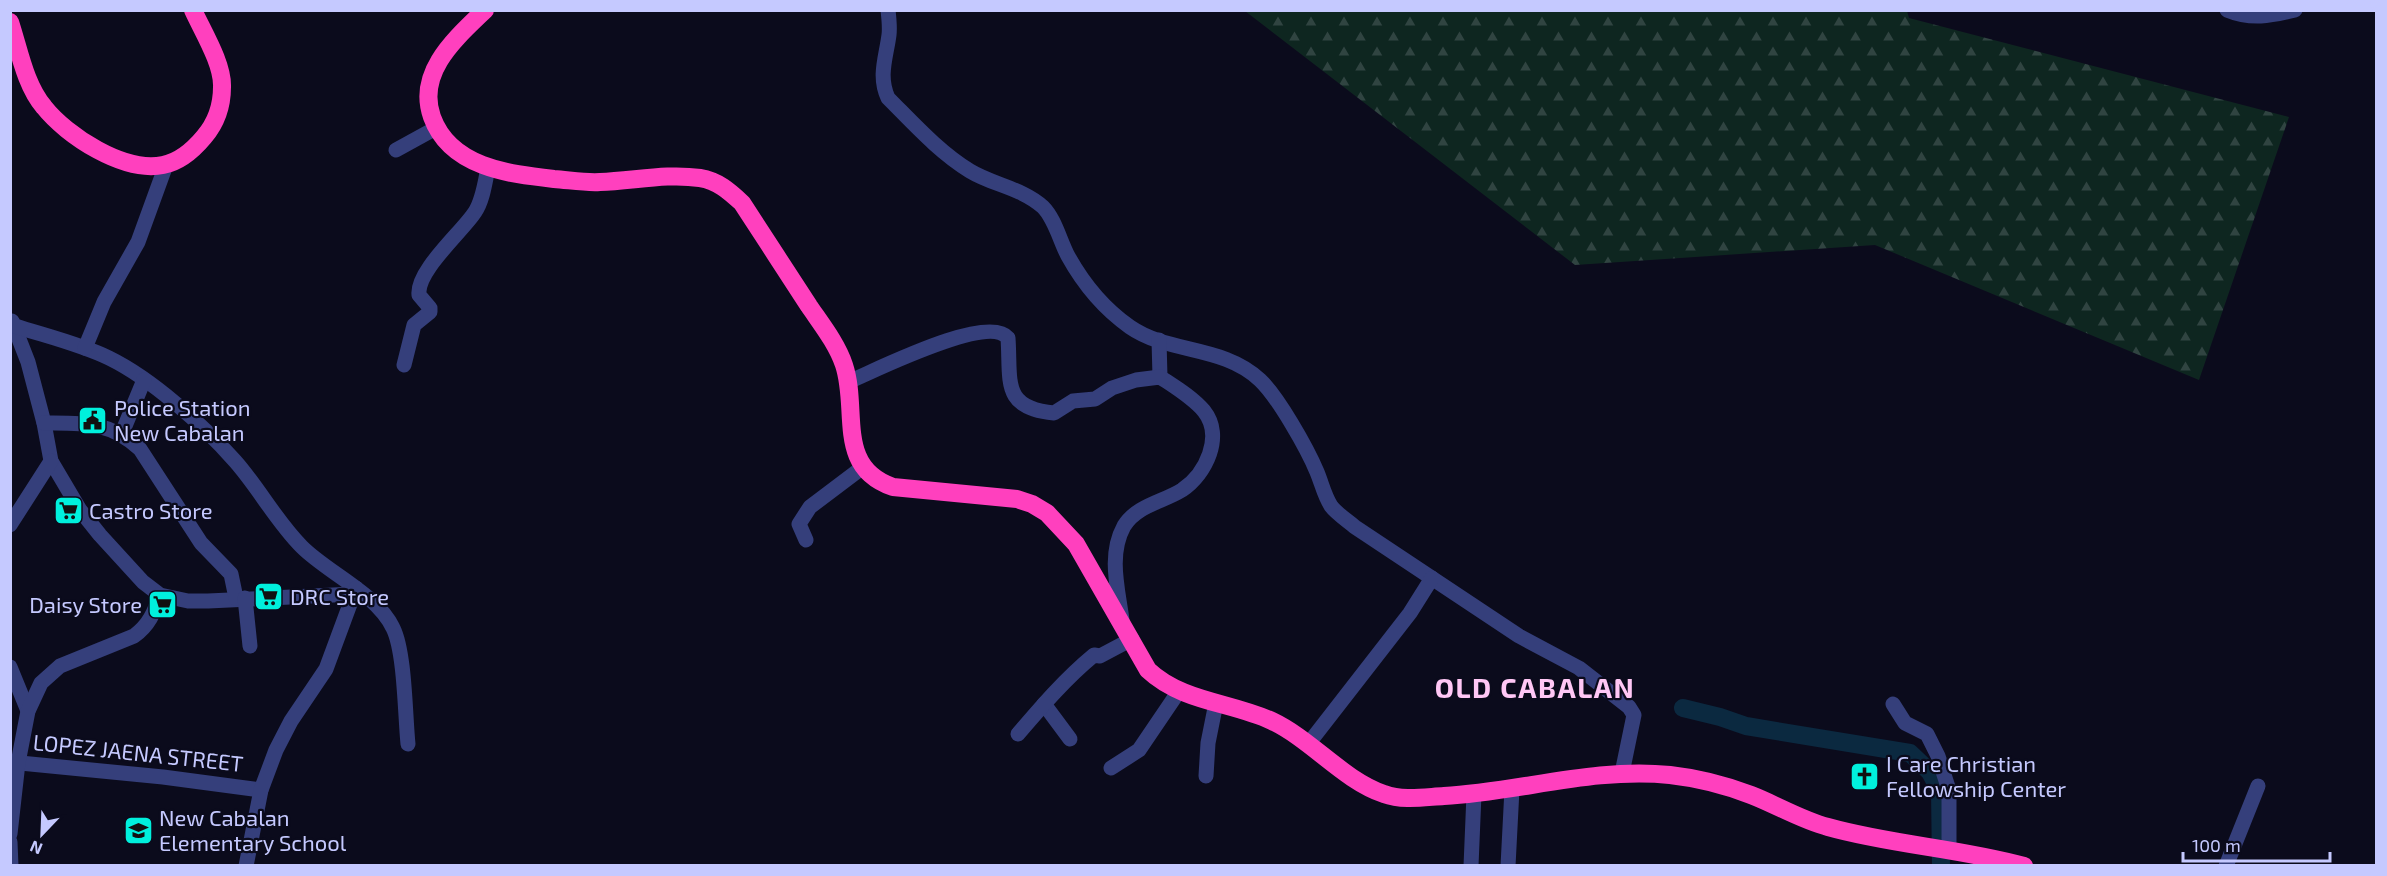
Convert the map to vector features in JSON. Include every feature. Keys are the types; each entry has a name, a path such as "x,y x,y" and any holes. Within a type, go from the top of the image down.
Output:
{"highway":[{"path":"10,22 31,84 42,105 58,123 73,135 115,157 144,166 166,165 189,153 201,141 213,126 220,108 223,85 215,57 193,10"},
{"path":"486,10 450,45 431,76 430,113 436,128 446,141 472,161 514,175 597,182 672,177 701,178 717,183 742,203 837,349 849,382 852,440 863,467 876,479 893,487 1017,499 1032,504 1047,513 1076,544 1149,670 1179,691 1270,720 1309,743 1366,786 1385,795 1404,798 1474,794 1622,773 1672,775 1710,782 1752,796 1821,826 2024,866"}],"street":[{"path":"888,10 889,33 882,74 883,86 888,99 951,158 971,172 1030,197 1045,209 1068,257 1095,298 1132,328 1159,339 1214,354 1241,365 1260,380 1279,403 1317,471 1323,492 1333,508 1355,527 1519,636 1579,668 1629,707 1634,716 1622,773"},
{"path":"2227,10 2242,17 2267,17 2295,10"},
{"path":"396,150 436,128"},
{"path":"85,348 104,302 138,242 166,165"},
{"path":"404,365 414,325 430,312 430,308 419,295 419,286 443,249 476,212 488,168"},
{"path":"14,331 85,348 122,365 144,380 190,416 219,444 304,548 386,616 396,636 408,744"},
{"path":"14,331 44,423 51,461 68,492 100,535 143,582 160,595 188,601 355,591"},
{"path":"849,382 951,339 978,332 994,332 1005,334 1008,338 1014,398 1022,404 1043,412 1054,413 1073,401 1095,399 1112,388 1136,380 1160,377 1205,412 1210,426 1212,446 1210,456 1200,471 1183,489 1144,507 1125,526 1117,547 1114,565 1122,623"},
{"path":"1159,339 1160,377"},
{"path":"122,434 144,380"},
{"path":"44,423 101,427 122,434 140,449 201,543 231,574 240,598 250,646"},
{"path":"11,525 51,461"},
{"path":"806,540 799,524 810,507 863,467"},
{"path":"1309,743 1410,613 1432,578"},
{"path":"246,866 261,790 284,733 326,669 355,591"},
{"path":"10,834 14,763 28,711 40,683 60,666 134,636 152,617 160,595"},
{"path":"1018,734 1060,685 1094,655 1100,656 1132,639"},
{"path":"10,667 28,711"},
{"path":"1111,768 1139,750 1179,691"},
{"path":"1206,776 1208,743 1216,703"},
{"path":"1044,704 1070,739"},
{"path":"1893,704 1905,723 1927,734 1938,756 1949,790 1947,849"},
{"name":"LOPEZ JAENA STREET","path":"14,763 163,777 261,790"},
{"path":"2226,866 2258,786"},
{"path":"1503,864 1512,789"},
{"path":"1471,866 1474,794"},
{"path":"10,842 11,866"}],"green space":[{"path":"1245,11 1907,11 1909,18 2289,117 2199,380 1875,245 1575,265"}],"waterway":[{"path":"1683,708 1746,726 1910,753 1930,772 1940,791 1941,866"}],"place":[{"name":"Police Station New Cabalan","path":"93,421"},
{"name":"Castro Store","path":"68,511"},
{"name":"DRC Store","path":"269,597"},
{"name":"Daisy Store","path":"163,605"},
{"name":"I Care Christian Fellowship Center","path":"1865,777"},
{"name":"New Cabalan Elementary School","path":"138,831"}],"district":[{"name":"OLD CABALAN","path":"1535,688"}]}
